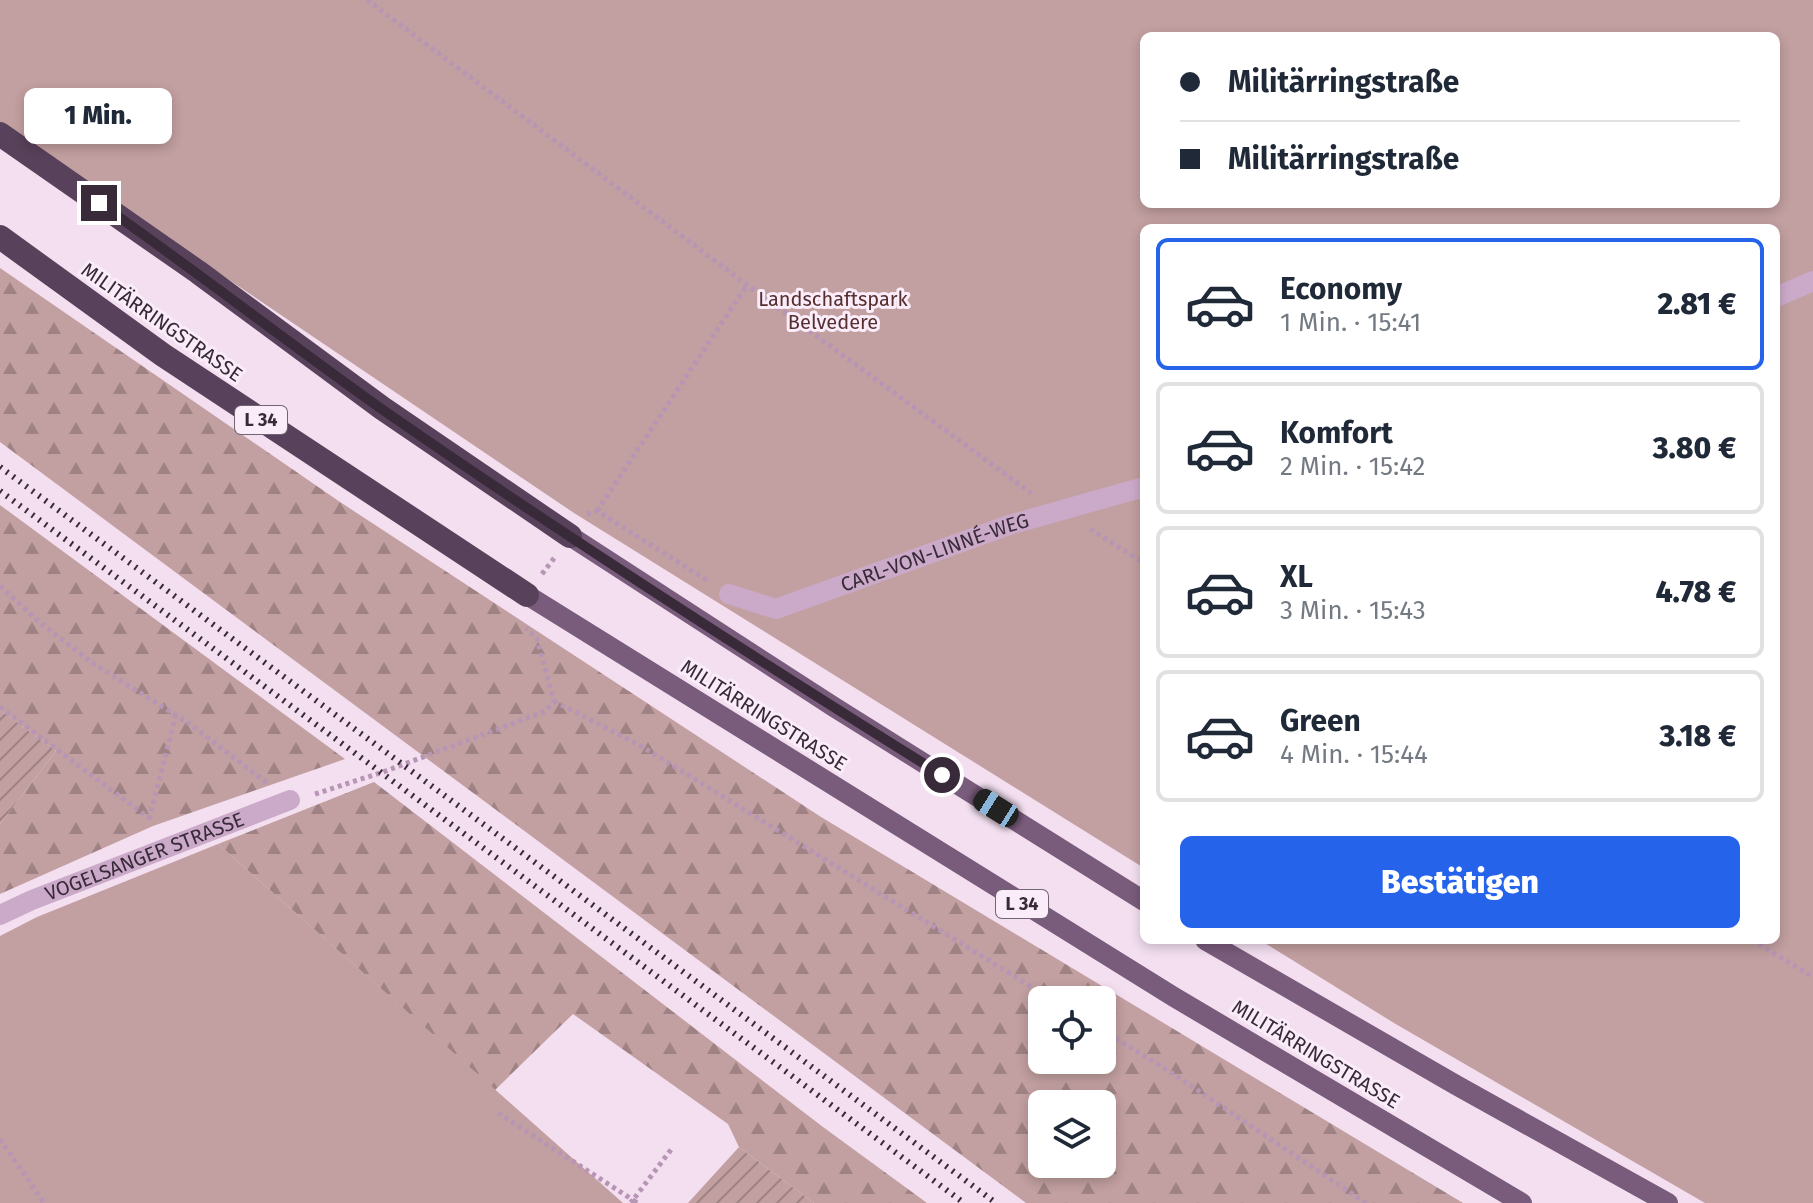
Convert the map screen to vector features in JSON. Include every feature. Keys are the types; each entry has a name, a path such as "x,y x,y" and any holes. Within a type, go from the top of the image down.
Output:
{"highway":[{"path":"0,134 198,272 382,408 570,536"},
{"name":"MILITÄRRINGSTRASSE","path":"0,237 163,355 527,595"}],"main road":[{"path":"570,536 834,707 1140,898"},
{"name":"MILITÄRRINGSTRASSE","path":"527,595 1174,997 1522,1203"},
{"name":"MILITÄRRINGSTRASSE","path":"1212,944 1668,1203"}],"street":[{"path":"1780,295 1813,281"},
{"name":"CARL-VON-LINNÉ-WEG","path":"729,594 776,609 1009,525 1140,488"},
{"name":"VOGELSANGER STRASSE","path":"0,915 290,800"}],"path":[{"path":"367,0 1029,492 1140,560"},
{"path":"597,511 747,285"},
{"path":"0,586 38,621 91,662 176,715 290,800 383,772 546,711"},
{"path":"554,701 641,746 1030,986"},
{"path":"0,707 149,818 163,850"},
{"path":"149,818 176,715"},
{"path":"1759,944 1813,977"},
{"path":"1116,1039 1366,1203"},
{"path":"498,1113 634,1202 673,1147"},
{"path":"0,1139 44,1203"}],"green space":[{"name":"Landschaftspark Belvedere","path":"0,0 1813,0 1813,1203 1705,1203 1394,1023 1266,944 1780,944 1780,224 1140,224 1140,866 574,513 0,125"},
{"path":"0,268 340,502 821,817 1102,986 1028,986 1028,1074 1116,1074 1116,994 1463,1203 1026,1203 0,442"},
{"path":"0,505 345,759 153,826 0,894 0,824 56,751 0,710"},
{"path":"0,710 56,751 0,824"},
{"path":"374,782 823,1127 927,1203 814,1203 739,1147 728,1124 573,1014 495,1090 218,844"},
{"path":"218,844 623,1203 0,1203 0,936 37,917"},
{"path":"739,1147 814,1203 688,1203"}],"railway":[{"path":"0,467 996,1203"},
{"path":"0,491 964,1203"}],"route":[{"path":"99,203 382,408 570,536 942,775"}]}
